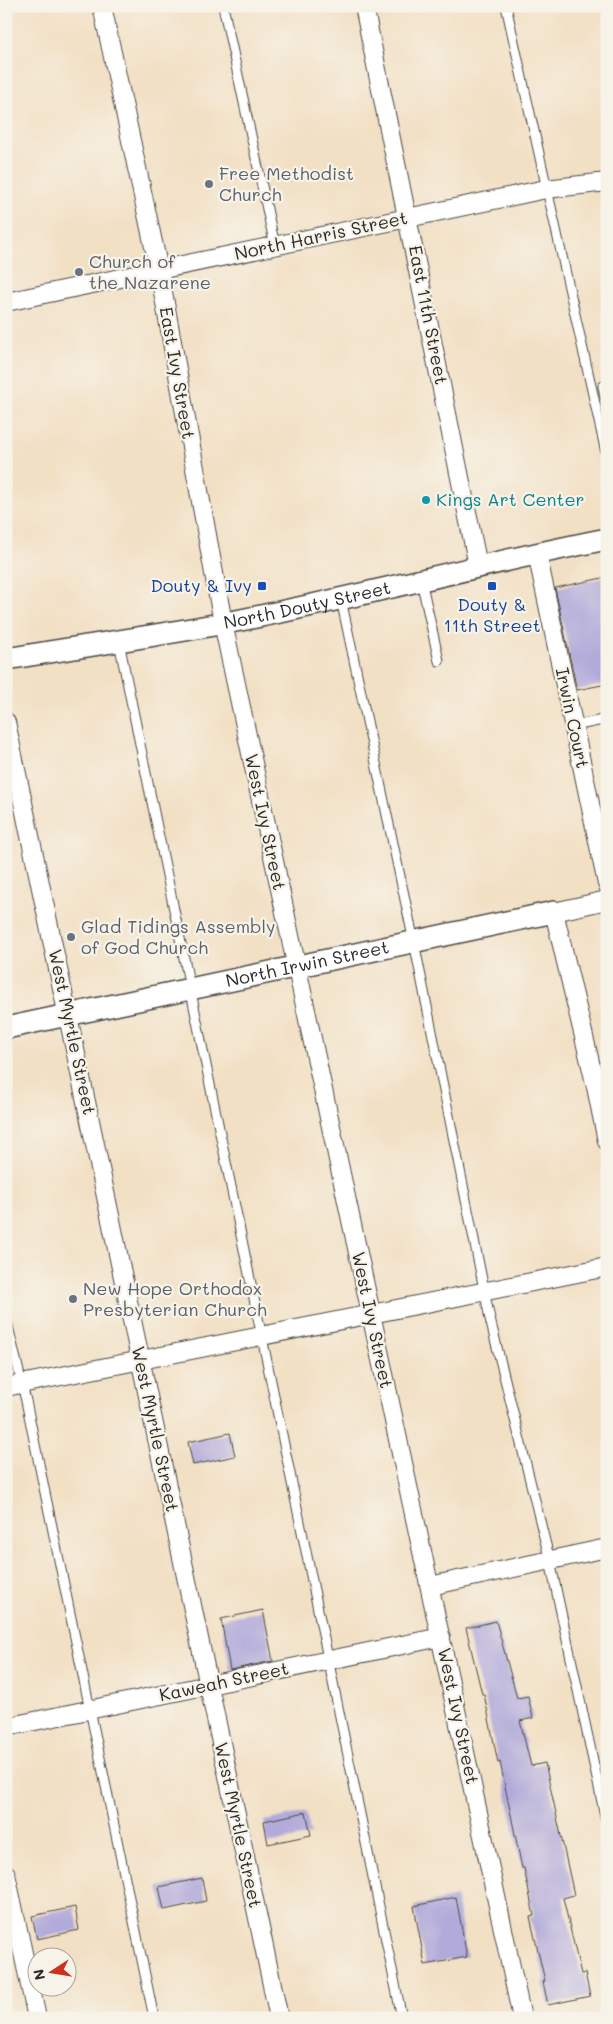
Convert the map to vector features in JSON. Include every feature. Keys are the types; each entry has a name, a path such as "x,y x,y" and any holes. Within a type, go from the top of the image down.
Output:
{"street":[{"name":"East Ivy Street","path":"102,6 159,270 222,623"},
{"name":"East 11th Street","path":"364,6 478,566"},
{"name":"North Harris Street","path":"6,302 546,189 607,182"},
{"name":"North Douty Street","path":"6,659 222,623 341,599 478,566 607,539"},
{"name":"Irwin Court","path":"537,553 607,884"},
{"name":"West Ivy Street","path":"222,623 522,2018"},
{"name":"West Myrtle Street","path":"6,722 279,2018"},
{"name":"North Irwin Street","path":"6,1028 607,900"},
{"path":"554,912 602,1086 607,1141"},
{"path":"14,1385 607,1267"},
{"path":"430,1586 607,1548"},
{"name":"Kaweah Street","path":"6,1727 441,1637"},
{"path":"6,1874 37,2018"}],"lane":[{"path":"223,6 274,246"},
{"path":"506,6 607,457"},
{"path":"607,385 603,386 607,404"},
{"path":"421,580 439,661"},
{"path":"341,599 414,942 485,1292 550,1561 607,1825"},
{"path":"118,640 402,2018"},
{"path":"574,726 607,719"},
{"path":"6,1318 14,1385 89,1710 154,2018"}],"building":[{"path":"607,577 607,684 577,690 555,588"},
{"path":"230,1433 235,1456 193,1465 188,1442"},
{"path":"263,1610 273,1661 230,1670 221,1619"},
{"path":"496,1621 517,1698 528,1696 533,1718 520,1721 531,1766 545,1763 574,1895 563,1898 581,1974 585,1973 590,1996 548,2005 543,1982 545,1981 530,1917 534,1916 524,1868 522,1868 484,1694 482,1694 466,1628"},
{"path":"306,1812 311,1835 268,1844 264,1821"},
{"path":"202,1878 206,1901 164,1910 159,1887"},
{"path":"456,1897 467,1957 425,1965 414,1906"},
{"path":"75,1907 79,1930 37,1939 32,1916"}],"place":[{"name":"Free Methodist Church","path":"209,184"},
{"name":"Church of the Nazarene","path":"79,272"},
{"name":"Kings Art Center","path":"426,500"},
{"name":"Douty & Ivy","path":"262,586"},
{"name":"Douty & 11th Street","path":"492,586"},
{"name":"Glad Tidings Assembly of God Church","path":"71,937"},
{"name":"New Hope Orthodox Presbyterian Church","path":"73,1299"}]}
